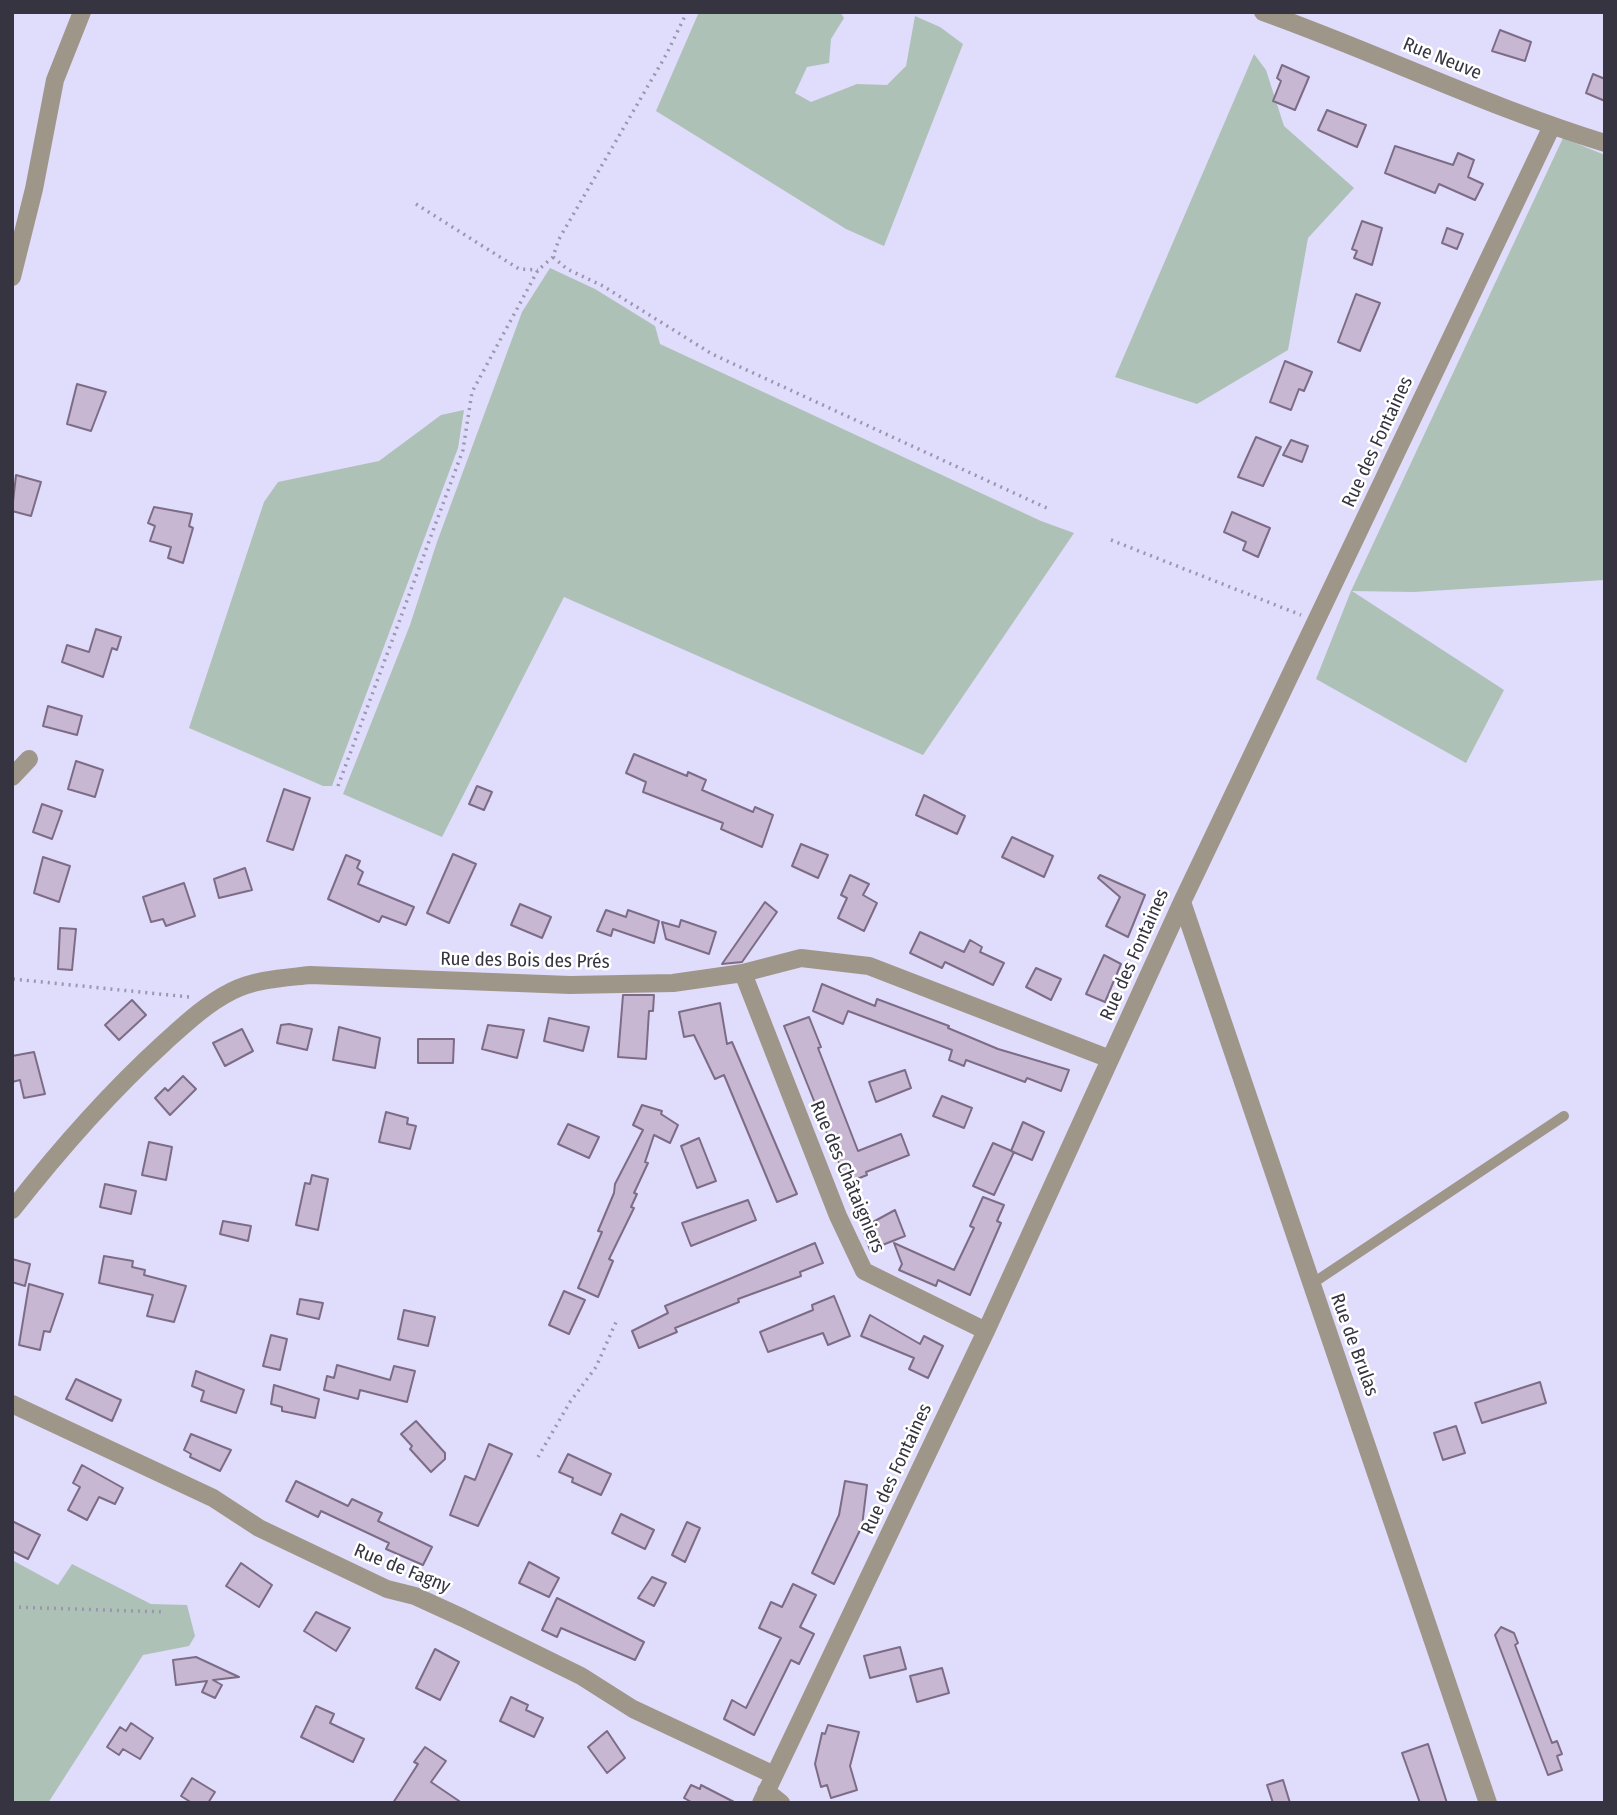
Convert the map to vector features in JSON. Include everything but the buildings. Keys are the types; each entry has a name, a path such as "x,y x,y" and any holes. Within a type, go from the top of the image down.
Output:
{"street":[{"path":"12,276 34,189 55,80 82,12"},
{"name":"Rue Neuve","path":"1263,12 1335,38 1552,126 1605,143"},
{"name":"Rue des Fontaines","path":"770,1793 986,1331 1182,902 1552,126"},
{"path":"12,777 29,760"},
{"name":"Rue de Brulas","path":"1182,902 1310,1285 1489,1803"},
{"name":"Rue des Bois des Prés","path":"12,1210 64,1143 143,1062 200,1011 233,990 268,979 310,975 570,985 673,983 743,973 802,958 869,966 1110,1059"},
{"name":"Rue des Châtaigniers","path":"743,973 838,1216 864,1271 986,1331"},
{"name":"Rue de Fagny","path":"12,1404 212,1498 282,1539 387,1589 415,1596 581,1676 770,1793"}],"lane":[{"path":"1310,1285 1564,1116"}],"path":[{"path":"338,786 463,450 472,392 538,270 553,257 559,239 660,67 687,12"},
{"path":"416,204 519,270 538,270"},
{"path":"553,257 567,269 603,286 712,354 1051,510"},
{"path":"1111,540 1316,621"},
{"path":"12,972 13,979 216,1001"},
{"path":"538,1457 570,1402 596,1367 617,1322"},
{"path":"12,1607 166,1612"}],"green space":[{"path":"699,12 840,12 844,18 831,39 829,63 807,67 795,93 811,102 857,84 887,85 906,66 915,16 940,27 963,44 884,246 846,229 656,111"},
{"path":"1254,54 1266,70 1284,126 1354,188 1308,238 1288,350 1197,404 1115,377"},
{"path":"1563,138 1605,155 1605,580 1414,592 1352,591 1504,690 1466,763 1316,679 1351,591"},
{"path":"550,268 595,289 655,326 660,344 1041,521 1074,533 923,755 564,597 442,837 343,794 410,625 437,542 522,312"},
{"path":"464,410 458,448 332,786 323,786 189,728 264,502 278,482 379,461 441,415"},
{"path":"12,1560 58,1585 72,1564 151,1604 187,1605 195,1636 189,1646 143,1655 48,1803 12,1803"}]}
